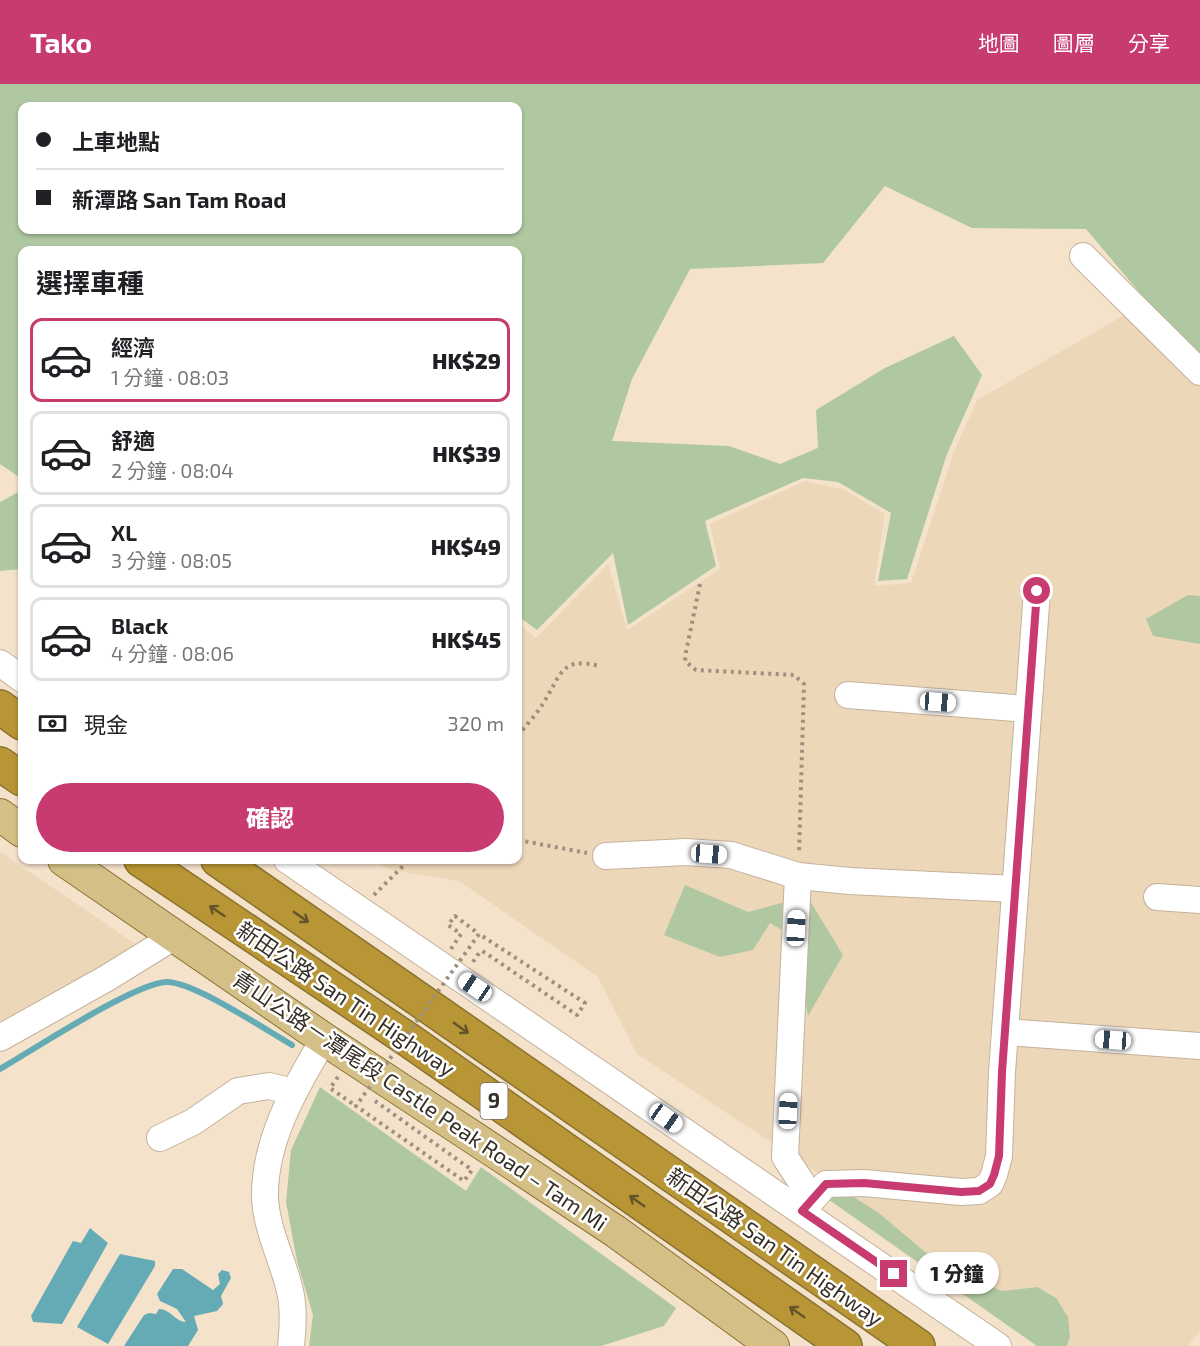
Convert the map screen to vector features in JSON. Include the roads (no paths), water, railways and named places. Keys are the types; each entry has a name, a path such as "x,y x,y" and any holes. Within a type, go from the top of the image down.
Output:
{"highway":[{"path":"0,707 18,720"},
{"path":"0,764 18,776"},
{"name":"新田公路 San Tin Highway","path":"147,864 410,1041 845,1346"},
{"name":"新田公路 San Tin Highway","path":"224,864 918,1346"}],"main road":[{"path":"0,815 18,828"},
{"name":"青山公路－潭尾段 Castle Peak Road – Tam Mi","path":"70,864 324,1039 615,1231 773,1346"}],"street":[{"path":"1083,256 1200,372"},
{"path":"806,1204 826,1184 864,1183 961,1192 979,1191 990,1184 999,1156 1005,1032 1037,591"},
{"path":"0,663 18,676"},
{"path":"848,695 1028,709"},
{"path":"606,856 686,852 731,855 798,876 850,881 1015,889"},
{"path":"293,864 806,1204 998,1346"},
{"path":"798,876 785,1157 806,1204"},
{"path":"1157,897 1200,900"},
{"path":"0,1038 107,978 175,936"},
{"path":"1005,1032 1200,1046"},
{"path":"291,1346 293,1328 291,1292 277,1251 265,1198 270,1160 279,1128 294,1092 324,1039"},
{"path":"160,1138 193,1122 238,1091 269,1086 294,1092"}],"water":[{"path":"90,1228 108,1243 62,1324 33,1322 31,1316 73,1241 81,1243"},
{"path":"120,1254 155,1261 155,1266 108,1344 77,1327"},
{"path":"173,1269 182,1269 213,1290 220,1284 218,1274 222,1270 229,1272 231,1278 221,1296 223,1304 217,1311 194,1316 198,1330 188,1346 124,1346 144,1315 156,1314 159,1309 186,1322 177,1309 160,1301 157,1294"}],"waterway":[{"path":"0,1069 108,1005 151,986 166,982 193,989 248,1018 292,1045"}]}
